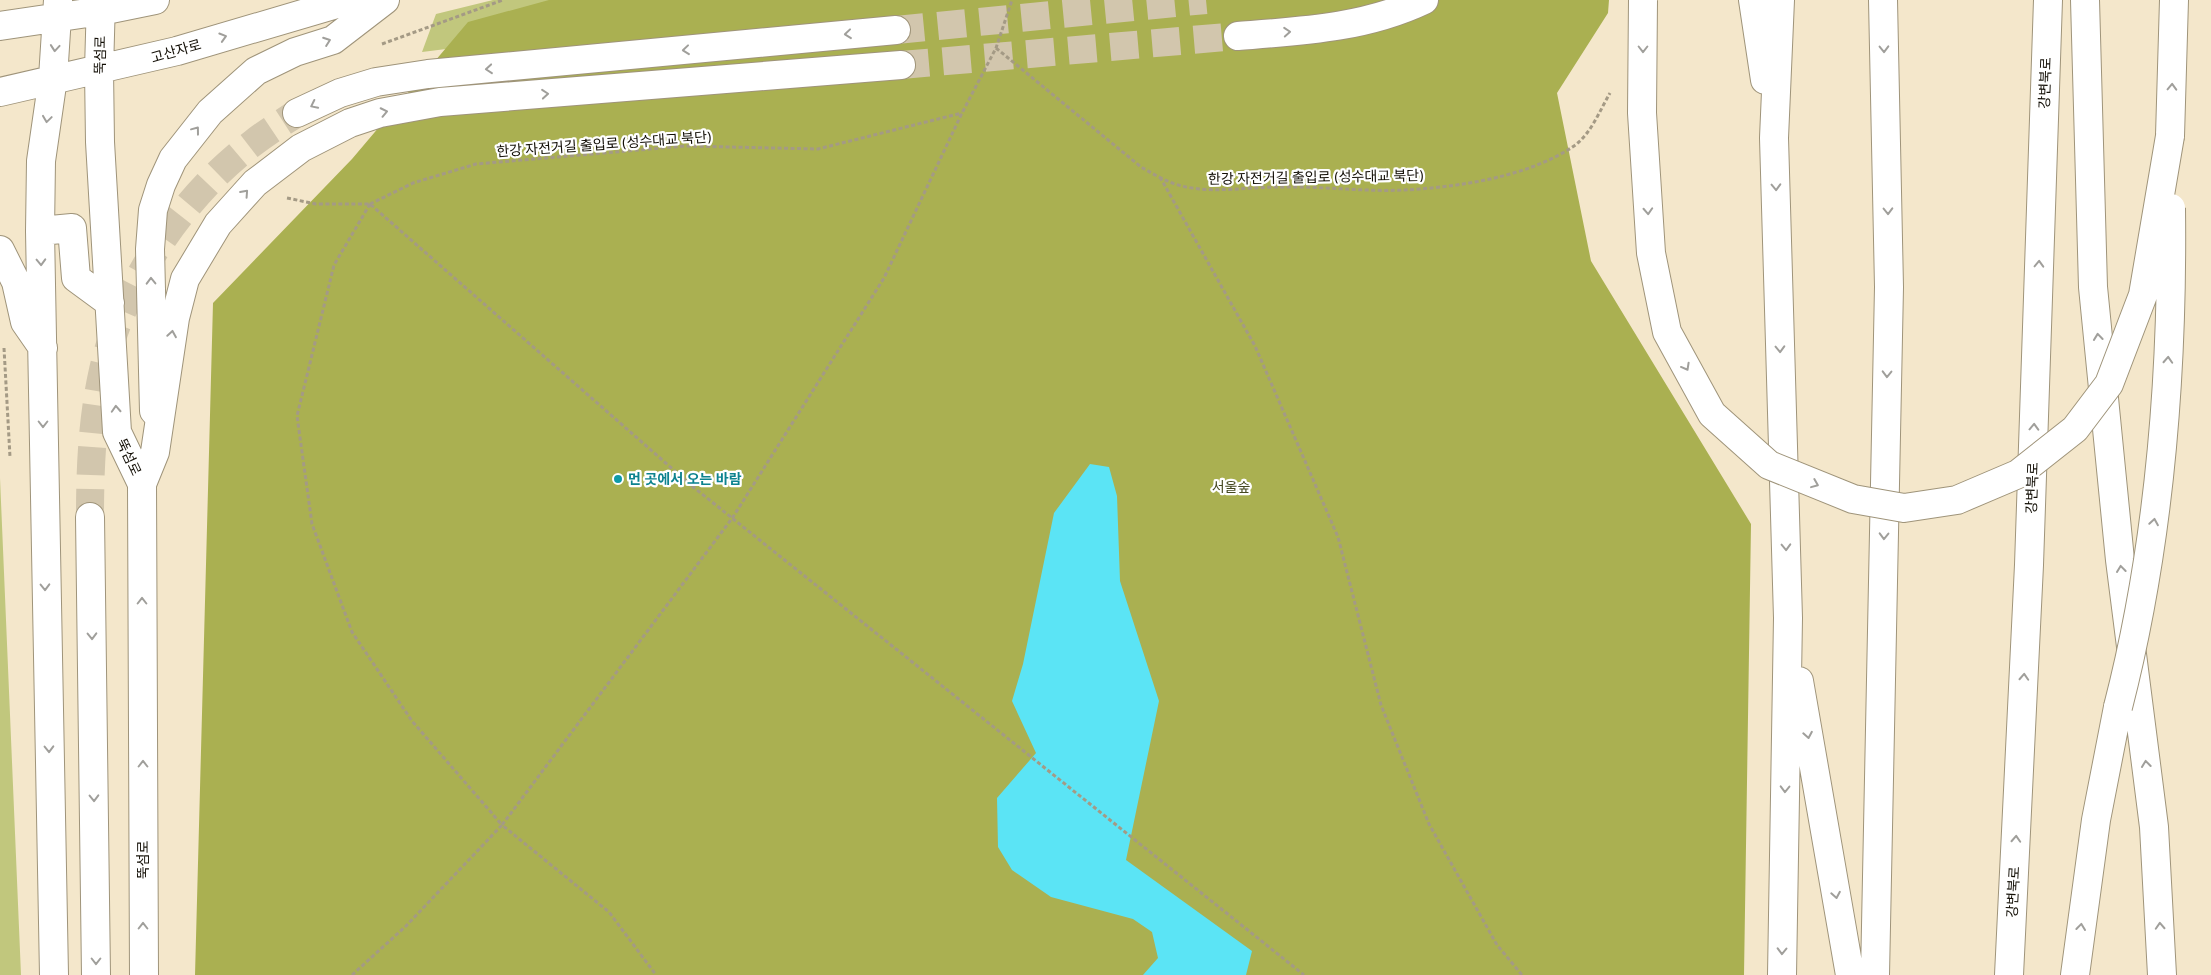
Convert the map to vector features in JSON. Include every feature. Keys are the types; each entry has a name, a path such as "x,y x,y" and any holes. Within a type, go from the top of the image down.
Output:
{"main road":[{"path":"0,26 58,9 155,0"},
{"name":"고산자로","path":"0,92 52,78 99,70 177,52 350,0"},
{"path":"155,452 150,249 153,210 161,185 173,159 210,112 256,71 295,52 333,40 385,0"},
{"path":"1238,36 1342,26 1376,19 1424,0"},
{"path":"1643,0 1642,113 1651,253 1667,332 1712,414 1726,427 1769,465 1853,499 1904,508 1957,500 2018,474 2075,429 2109,384 2144,295 2170,136"},
{"path":"1753,0 1774,138"},
{"path":"1780,0 1774,138 1788,618 1782,975"},
{"path":"1875,975 1889,287 1883,0"},
{"name":"강변북로","path":"2009,975 2029,565 2048,0"},
{"path":"2085,0 2093,287 2120,560 2154,827 2162,975"},
{"path":"2074,975 2096,820 2118,707 2131,656 2160,481 2172,278 2170,136 2174,0"},
{"name":"뚝섬로","path":"101,6 99,70 100,142 117,432 142,484 144,975"},
{"path":"54,975 40,231 41,161 52,78 58,9"},
{"path":"297,113 340,93 376,82 428,74 896,30"},
{"path":"142,484 155,452 175,318 185,279 218,224 254,183 308,144 350,122 380,113 440,102 901,65"},
{"path":"40,231 72,228 76,278 110,303"},
{"path":"0,250 16,282 24,322 43,349"},
{"path":"90,517 96,975"},
{"path":"1788,618 1850,975"}],"path":[{"path":"375,47 504,0"},
{"path":"352,975 406,926 502,824 733,518 884,278 962,113 996,48 1012,0"},
{"name":"한강 자전거길 출입로 (성수대교 북단)","path":"996,48 1141,166 1160,178 1184,187 1217,191 1279,187 1404,190 1509,175 1547,160 1576,145 1592,125 1614,85"},
{"name":"한강 자전거길 출입로 (성수대교 북단)","path":"370,204 412,183 476,164 685,146 818,149 962,113"},
{"path":"1160,178 1255,346 1338,537 1381,705 1429,824 1497,945 1522,975"},
{"path":"280,196 316,204 370,204 692,486 1304,975"},
{"path":"370,204 334,265 297,416 312,524 352,632 412,721 502,824 609,912 656,975"}],"green space":[{"path":"493,0 840,0 422,52 436,14"},
{"name":"서울숲","path":"549,0 1609,0 1608,13 1557,93 1591,261 1751,524 1744,975 195,975 213,303 352,159 468,22"},
{"path":"0,478 21,975 0,975"}],"water":[{"path":"1090,464 1109,467 1117,496 1120,581 1159,701 1126,860 1252,951 1246,975 1143,975 1158,958 1152,932 1133,919 1051,897 1012,870 998,847 997,798 1036,753 1012,701 1023,664 1054,513"}],"tunnel":[{"path":"896,30 1206,0"},
{"path":"901,65 1238,36"},
{"path":"90,517 92,443 96,407 103,370 112,338 125,306 159,244 203,188 253,143 297,113"}],"place":[{"name":"먼 곳에서 오는 바람","path":"618,479"}]}
